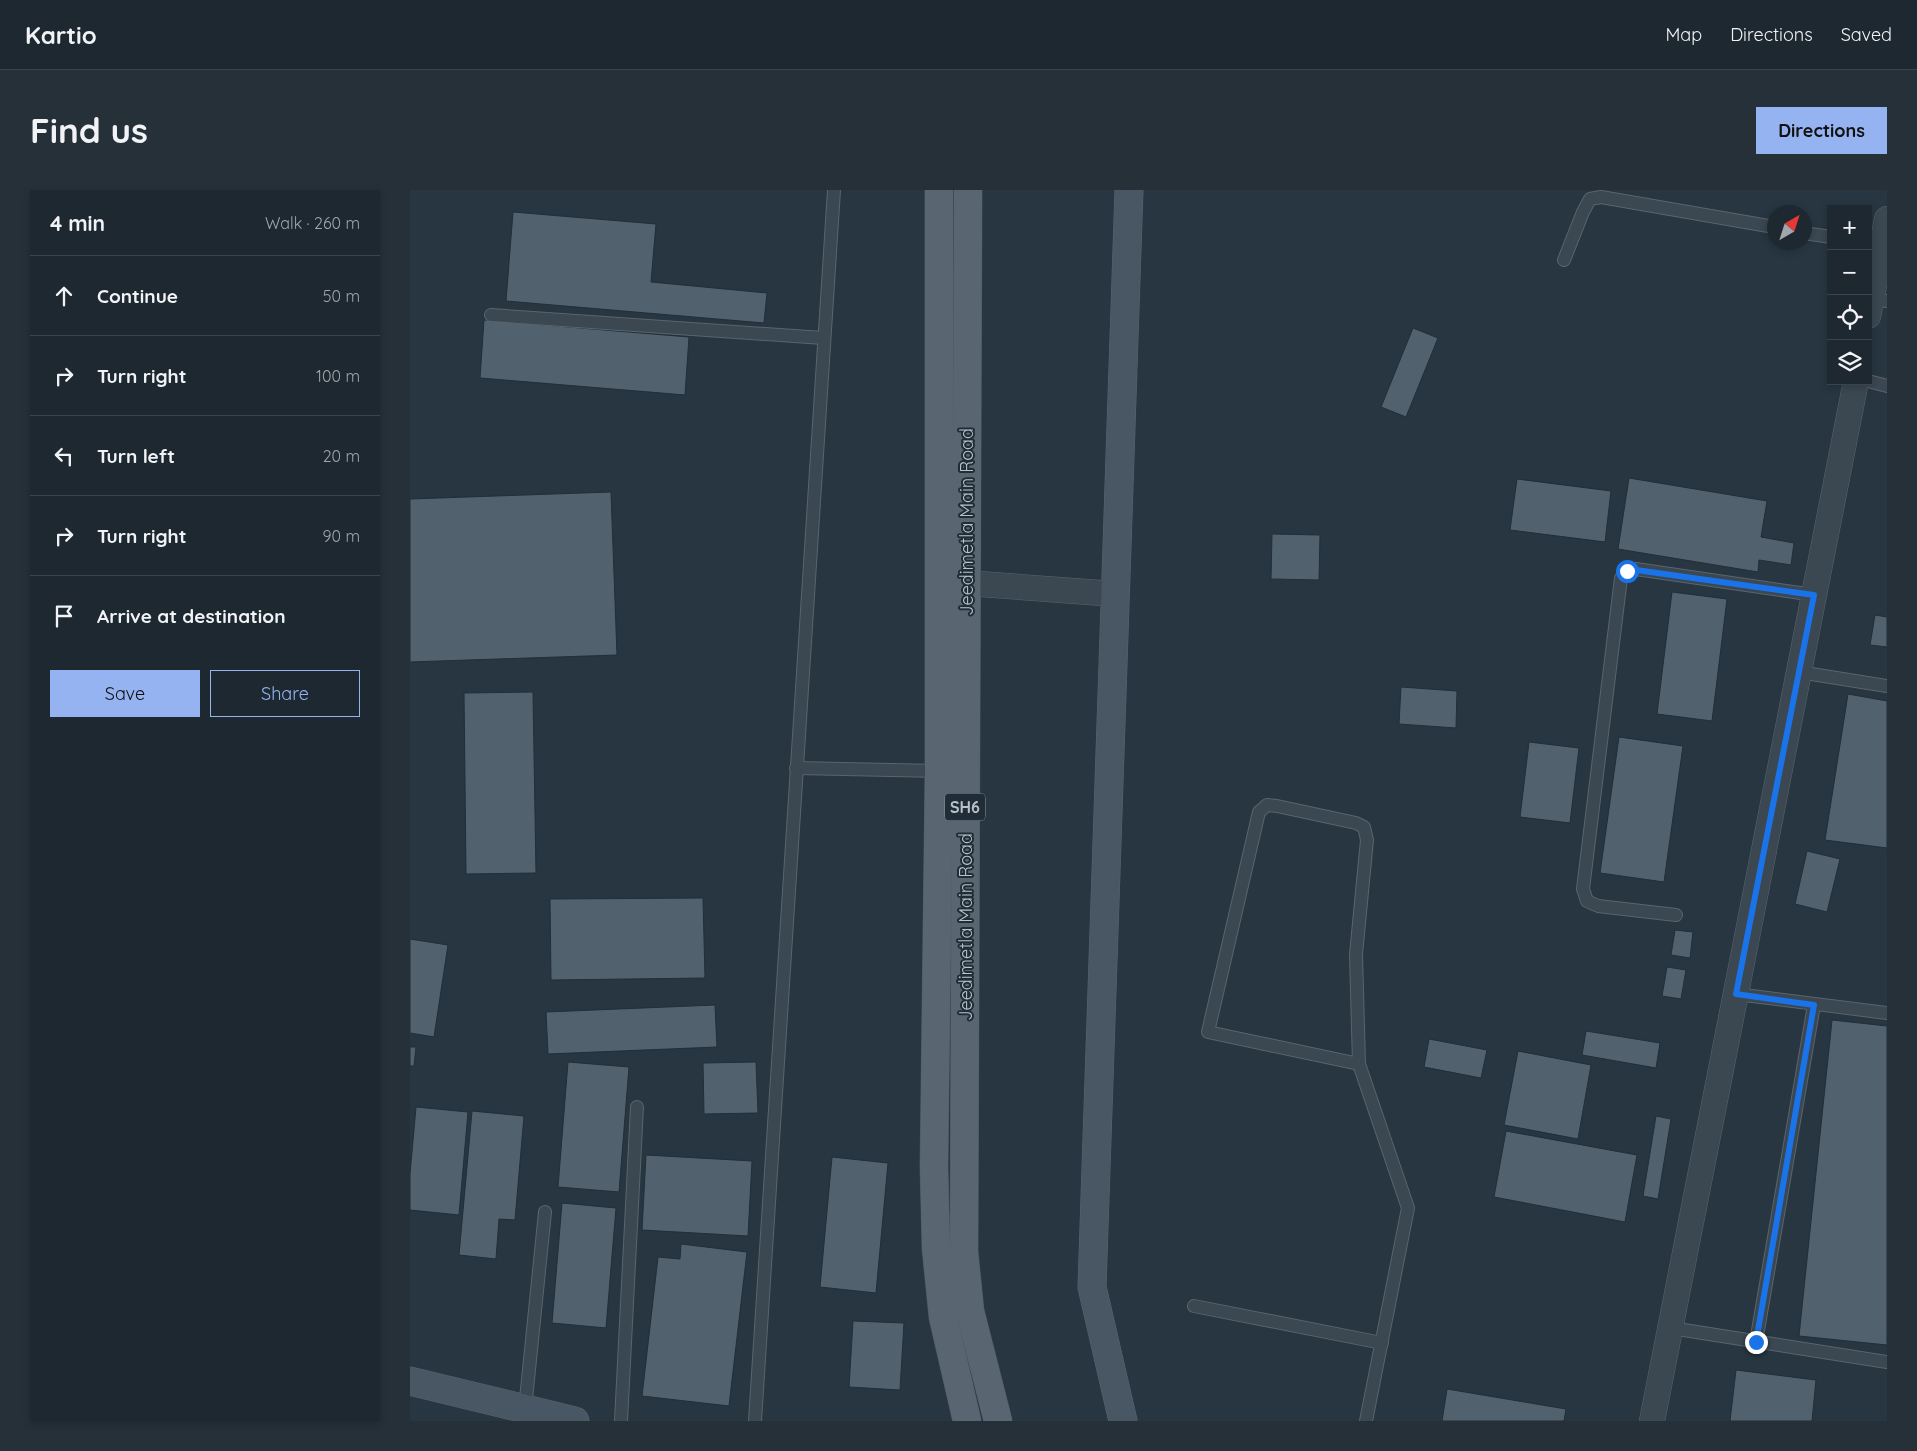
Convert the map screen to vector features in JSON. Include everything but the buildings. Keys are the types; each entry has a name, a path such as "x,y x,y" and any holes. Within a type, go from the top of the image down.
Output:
{"main road":[{"name":"Jeedimetla Main Road","path":"939,190 939,771 934,1167 936,1248 943,1317 967,1421"},
{"name":"Jeedimetla Main Road","path":"968,190 964,1252 970,1311 998,1421"}],"street":[{"path":"1123,1421 1092,1287 1130,190"},
{"path":"1876,305 1875,245 1887,220"},
{"path":"1652,1421 1855,385"},
{"path":"966,583 1115,594"},
{"path":"410,1381 575,1421"}],"lane":[{"path":"755,1421 834,190"},
{"path":"1564,260 1590,199 1601,197 1767,227"},
{"path":"1812,234 1827,237"},
{"path":"491,315 823,338"},
{"path":"1872,382 1887,386"},
{"path":"1676,915 1598,906 1587,900 1583,889 1621,578 1627,571 1636,570 1814,595"},
{"path":"1799,672 1887,686"},
{"path":"796,768 939,771"},
{"path":"1359,1064 1208,1032 1259,812 1267,805 1356,823 1364,827 1367,840 1356,954 1359,1064 1408,1208 1366,1421"},
{"path":"1736,994 1887,1013"},
{"path":"1756,1342 1814,1005"},
{"path":"621,1421 637,1107"},
{"path":"524,1409 545,1212"},
{"path":"1194,1306 1382,1343"},
{"path":"1671,1328 1887,1362"}],"route":[{"path":"1627,571 1636,570 1814,595 1736,994 1814,1005 1756,1342"}]}
